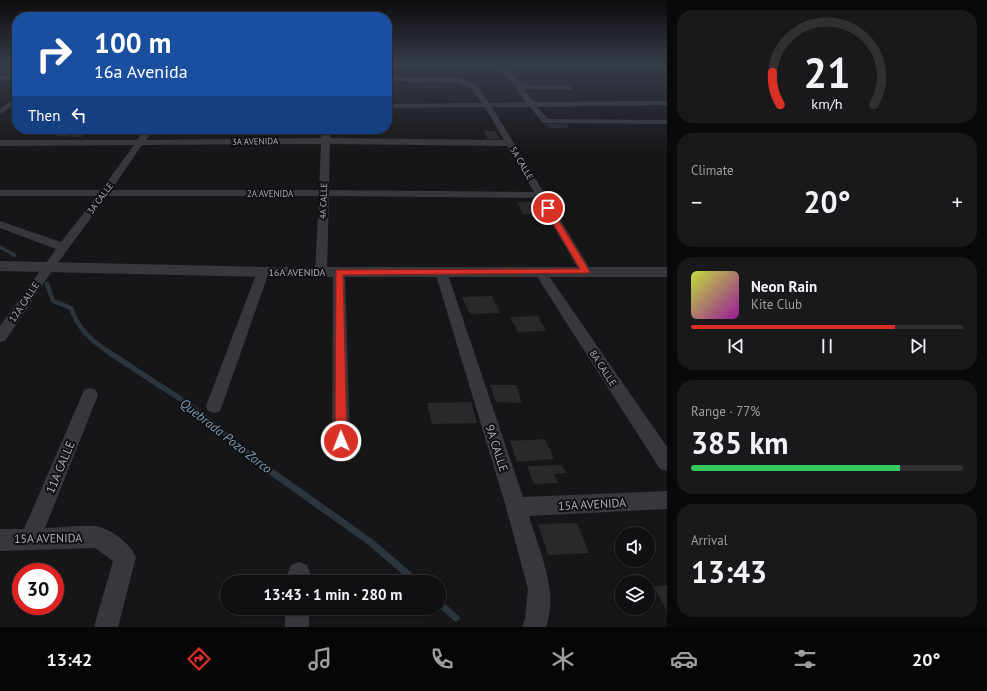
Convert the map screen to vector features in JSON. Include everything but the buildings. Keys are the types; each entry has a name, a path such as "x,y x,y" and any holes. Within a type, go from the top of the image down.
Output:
{"street":[{"name":"5A CALLE","path":"479,94 511,143 586,272"},
{"path":"522,94 546,121 667,122"},
{"path":"0,112 12,103"},
{"path":"392,106 667,103"},
{"path":"0,106 12,106"},
{"name":"3A CALLE","path":"49,266 105,192 145,134"},
{"name":"4A CALLE","path":"321,272 326,134"},
{"name":"3A AVENIDA","path":"0,143 325,141 511,143"},
{"name":"2A AVENIDA","path":"0,193 105,192 540,195"},
{"path":"0,224 63,247"},
{"name":"16A AVENIDA","path":"0,266 263,272 667,272"},
{"name":"12A CALLE","path":"0,337 49,266"},
{"path":"214,406 263,272"},
{"path":"339,272 341,441"},
{"name":"9A CALLE","path":"441,272 516,507 539,589 537,619 534,627"},
{"name":"8A CALLE","path":"540,272 667,463"},
{"name":"11A CALLE","path":"30,539 90,395"},
{"name":"15A AVENIDA","path":"516,507 667,500"},
{"name":"15A AVENIDA","path":"0,540 96,537 110,544 125,557 106,627"},
{"path":"297,627 298,615"}],"waterway":[{"name":"Quebrada Pozo Zarco","path":"0,247 13,254"},
{"name":"Quebrada Pozo Zarco","path":"47,284 53,301 71,308 77,321 86,333 96,343 109,352"},
{"name":"Quebrada Pozo Zarco","path":"107,351 191,406 274,474"},
{"name":"Quebrada Pozo Zarco","path":"273,473 369,541 409,575"},
{"name":"Quebrada Pozo Zarco","path":"446,609 456,618"}],"route":[{"path":"341,441 339,272 586,272 548,208"}]}
